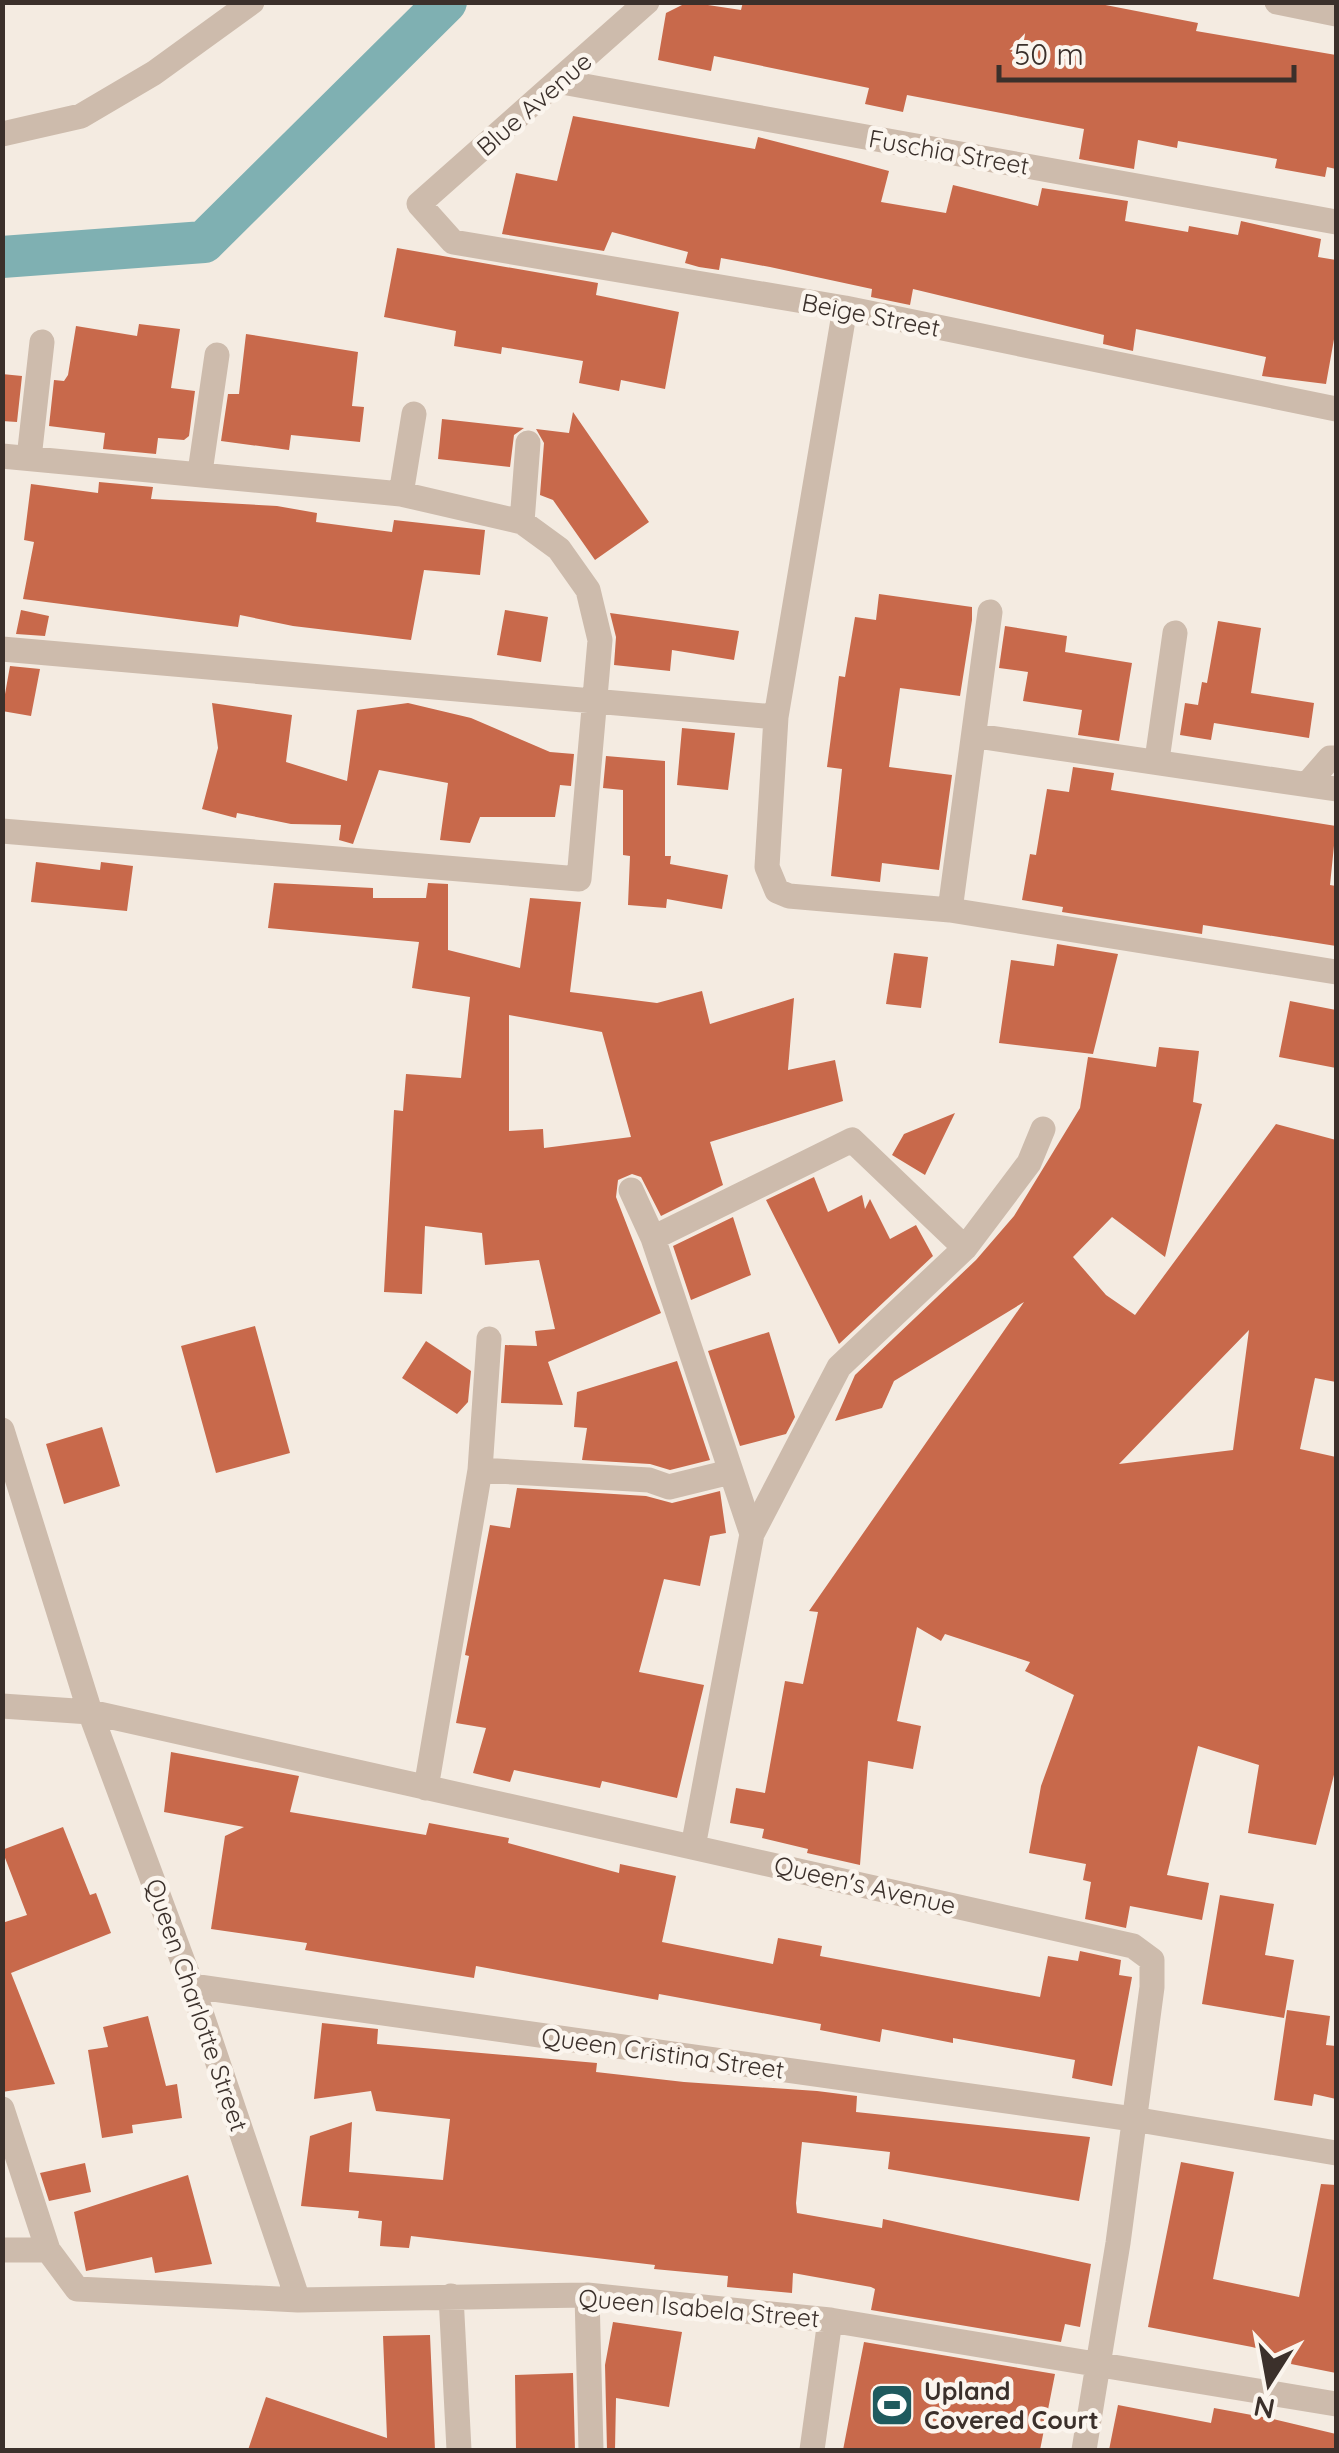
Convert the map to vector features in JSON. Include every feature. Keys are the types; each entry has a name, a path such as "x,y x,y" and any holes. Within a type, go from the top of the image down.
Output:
{"street":[{"path":"2,134 82,116 154,73 252,2"},
{"name":"Blue Avenue","path":"419,204 562,82 647,2"},
{"path":"1278,2 1336,14"},
{"name":"Fuschia Street","path":"562,82 1336,222"},
{"name":"Beige Street","path":"419,204 453,242 845,308 1336,409"},
{"path":"845,308 776,717 767,867 768,878 777,891 789,896 950,910 1336,972"},
{"path":"2,831 579,879 597,701 600,640 588,590 559,549 522,522 400,494 16,457 42,342"},
{"path":"200,472 217,355"},
{"path":"400,494 414,414"},
{"path":"522,522 528,443"},
{"path":"950,910 977,736 990,612"},
{"path":"1157,760 1175,633"},
{"path":"2,648 776,717"},
{"path":"977,736 1336,789"},
{"path":"1309,782 1330,758 1336,758"},
{"path":"693,1846 752,1534 838,1367 965,1248 1029,1163 1042,1129"},
{"path":"653,1238 852,1140 965,1248"},
{"path":"631,1190 653,1238 752,1534"},
{"path":"426,1788 480,1470 489,1339"},
{"name":"Queen Charlotte Street","path":"2,1430 90,1712 192,1986 298,2300"},
{"path":"480,1470 649,1480 669,1487 730,1472"},
{"name":"Queen's Avenue","path":"2,1706 90,1712 1133,1946 1152,1960 1133,2119 1084,2450"},
{"name":"Queen Cristina Street","path":"192,1986 1133,2119 1336,2153"},
{"path":"2,2109 48,2250 2,2250"},
{"name":"Queen Isabela Street","path":"48,2250 77,2289 298,2300 587,2296 830,2320 1098,2361 1336,2404"},
{"path":"451,2296 459,2450"},
{"path":"587,2296 592,2450"},
{"path":"812,2450 830,2320"}],"building":[{"path":"688,2 741,10 743,2 1090,2 1198,23 1196,31 1336,55 1336,169 1327,167 1325,177 1275,168 1277,159 1178,141 1177,148 1138,140 1134,169 1079,159 1084,129 907,95 903,112 865,104 869,88 714,56 711,71 658,60 666,13"},
{"path":"573,116 755,149 758,137 848,160 889,171 881,202 946,213 953,185 1038,206 1042,188 1128,201 1125,221 1188,232 1189,226 1238,235 1241,221 1321,239 1318,257 1336,260 1336,328 1326,384 1262,376 1266,357 1136,329 1133,351 1103,344 1104,335 913,289 910,305 871,297 872,289 721,258 719,270 699,267 685,263 688,252 612,232 604,251 502,234 516,173 557,181"},
{"path":"397,248 598,283 596,295 679,312 665,389 621,380 619,391 579,383 583,361 502,347 501,354 454,346 456,331 384,317"},
{"path":"139,324 180,329 171,388 195,391 189,436 184,440 158,438 156,454 103,449 105,433 49,426 54,380 64,381 68,375 76,326 137,336"},
{"path":"246,334 358,352 352,406 364,407 360,442 291,435 289,450 221,441 228,394 239,394"},
{"path":"2,374 22,376 17,422 2,421"},
{"path":"573,412 649,522 595,560 553,500 540,495 544,443 536,429 569,433"},
{"path":"442,419 524,428 514,435 510,467 438,459"},
{"path":"99,482 153,487 151,499 277,506 317,513 316,522 392,532 394,520 485,530 480,575 424,570 411,640 293,626 240,615 238,627 23,599 34,542 24,540 31,484 98,493"},
{"path":"879,594 972,607 960,696 900,688 889,767 952,775 939,870 882,863 880,882 831,876 842,769 827,767 839,676 845,677 855,617 876,620"},
{"path":"21,610 49,616 45,636 16,634"},
{"path":"505,610 548,617 541,662 497,655"},
{"path":"610,613 739,631 734,660 672,650 670,671 614,665 616,637"},
{"path":"1218,621 1261,628 1251,693 1314,703 1309,738 1214,723 1211,740 1180,735 1185,703 1198,705 1202,682 1207,683"},
{"path":"1005,626 1067,636 1065,652 1132,663 1119,741 1078,735 1082,710 1023,701 1028,672 999,668"},
{"path":"10,666 40,669 31,716 2,711"},
{"path":"212,703 292,715 286,762 347,781 357,710 408,703 471,718 550,752 574,754 571,786 560,785 555,817 480,817 470,843 440,840 448,783 379,770 353,844 339,840 341,825 291,824 237,813 236,818 202,809 218,748"},
{"path":"682,728 735,733 728,790 677,785"},
{"path":"606,756 665,761 665,856 671,856 670,864 728,875 722,909 667,899 666,908 628,905 630,856 623,855 623,790 603,788"},
{"path":"1073,767 1114,773 1111,790 1336,826 1330,885 1336,886 1336,946 1203,925 1202,934 1062,912 1063,907 1022,900 1030,854 1036,855 1047,789 1069,792"},
{"path":"36,862 100,870 101,862 133,866 127,911 31,902"},
{"path":"274,883 373,888 373,898 426,898 428,883 448,884 448,950 520,968 530,898 581,902 570,992 657,1003 702,991 710,1024 794,998 788,1070 835,1060 843,1101 710,1142 723,1185 661,1216 641,1177 632,1174 618,1180 616,1197 661,1313 548,1362 563,1405 501,1403 505,1345 537,1346 535,1331 555,1329 539,1260 485,1265 482,1233 425,1226 422,1294 384,1292 394,1110 403,1111 406,1074 461,1078 470,997 412,988 419,942 268,928","holes":["509,1015 602,1032 631,1137 544,1148 543,1129 509,1131"]},
{"path":"1057,944 1118,954 1093,1054 999,1043 1011,960 1054,966"},
{"path":"894,953 928,957 921,1008 886,1004"},
{"path":"1290,1001 1336,1010 1336,1068 1279,1057"},
{"path":"1159,1047 1199,1051 1193,1102 1202,1104 1165,1257 1112,1217 1073,1257 1106,1295 1135,1315 1276,1124 1336,1140 1336,1382 1315,1378 1300,1449 1336,1457 1336,1767 1316,1845 1248,1833 1259,1765 1198,1746 1167,1875 1209,1883 1202,1920 1130,1906 1126,1928 1085,1919 1091,1882 1083,1880 1086,1864 1029,1853 1041,1786 1074,1695 1025,1671 1030,1662 945,1634 941,1641 917,1627 897,1721 921,1726 913,1769 868,1761 860,1865 807,1853 808,1849 762,1838 764,1829 730,1823 736,1788 765,1793 785,1681 803,1684 818,1612 809,1611 1024,1302 894,1381 882,1408 835,1421 855,1375 976,1260 1014,1216 1080,1108 1088,1057 1156,1067","holes":["1249,1330 1233,1450 1119,1464"]},
{"path":"955,1113 925,1175 892,1155 904,1134"},
{"path":"814,1177 828,1212 862,1195 865,1209 870,1199 890,1239 916,1225 933,1256 839,1344 766,1200"},
{"path":"733,1217 751,1275 691,1300 673,1246"},
{"path":"255,1326 290,1453 216,1473 181,1346"},
{"path":"769,1332 795,1417 786,1434 740,1446 708,1351"},
{"path":"426,1341 471,1371 468,1402 457,1414 402,1378"},
{"path":"677,1361 710,1460 670,1470 650,1464 582,1460 587,1428 574,1427 577,1392"},
{"path":"102,1427 120,1486 64,1504 46,1444"},
{"path":"517,1488 646,1496 672,1503 720,1491 726,1533 710,1536 700,1586 664,1579 639,1672 704,1685 677,1798 602,1781 600,1788 514,1770 510,1782 473,1773 486,1728 456,1723 469,1656 465,1655 490,1525 510,1528"},
{"path":"171,1752 299,1776 290,1812 426,1835 429,1823 509,1838 508,1843 619,1873 620,1864 676,1876 662,1942 773,1964 778,1938 822,1946 820,1956 1040,1997 1048,1956 1078,1961 1080,1951 1121,1960 1119,1975 1132,1977 1112,2086 1072,2078 1075,2060 953,2038 953,2043 882,2029 880,2042 820,2030 821,2024 659,1994 658,2000 476,1966 474,1978 305,1950 307,1943 211,1929 225,1836 244,1827 164,1812"},
{"path":"63,1827 90,1895 96,1893 111,1933 11,1973 55,2084 2,2092 2,1923 27,1915 2,1850"},
{"path":"1220,1895 1274,1904 1265,1955 1294,1960 1284,2018 1202,2004"},
{"path":"1287,2010 1330,2016 1326,2045 1336,2046 1336,2099 1314,2094 1312,2106 1274,2100"},
{"path":"148,2016 166,2086 177,2084 182,2118 132,2125 133,2133 102,2138 88,2050 108,2047 103,2027"},
{"path":"322,2023 378,2029 377,2044 597,2063 596,2072 857,2096 856,2112 1090,2137 1079,2201 888,2169 890,2152 802,2142 796,2203 797,2213 882,2228 883,2219 1091,2264 1080,2327 1065,2324 1061,2342 871,2310 875,2289 871,2287 793,2273 792,2293 727,2287 728,2276 654,2269 655,2265 411,2236 409,2248 380,2246 382,2221 358,2218 359,2211 301,2206 310,2136 352,2122 349,2172 443,2180 450,2119 376,2111 371,2091 314,2099"},
{"path":"1181,2162 1234,2172 1213,2279 1299,2297 1321,2184 1336,2185 1336,2373 1291,2364 1292,2358 1252,2347 1148,2327"},
{"path":"85,2163 91,2192 49,2201 40,2173"},
{"path":"188,2175 212,2264 155,2273 152,2257 86,2271 74,2212"},
{"path":"613,2322 682,2332 669,2407 616,2398 615,2450 607,2450 605,2365"},
{"path":"430,2335 435,2450 248,2450 266,2397 387,2438 383,2336"},
{"path":"864,2342 1055,2374 1040,2450 843,2450"},
{"path":"573,2373 575,2450 516,2450 515,2375"},
{"path":"1118,2405 1211,2423 1214,2408 1273,2419 1336,2434 1336,2450 1109,2450"}],"waterway":[{"path":"2,257 204,242 446,2"}],"place":[{"name":"Upland Covered Court","path":"892,2405"}]}
